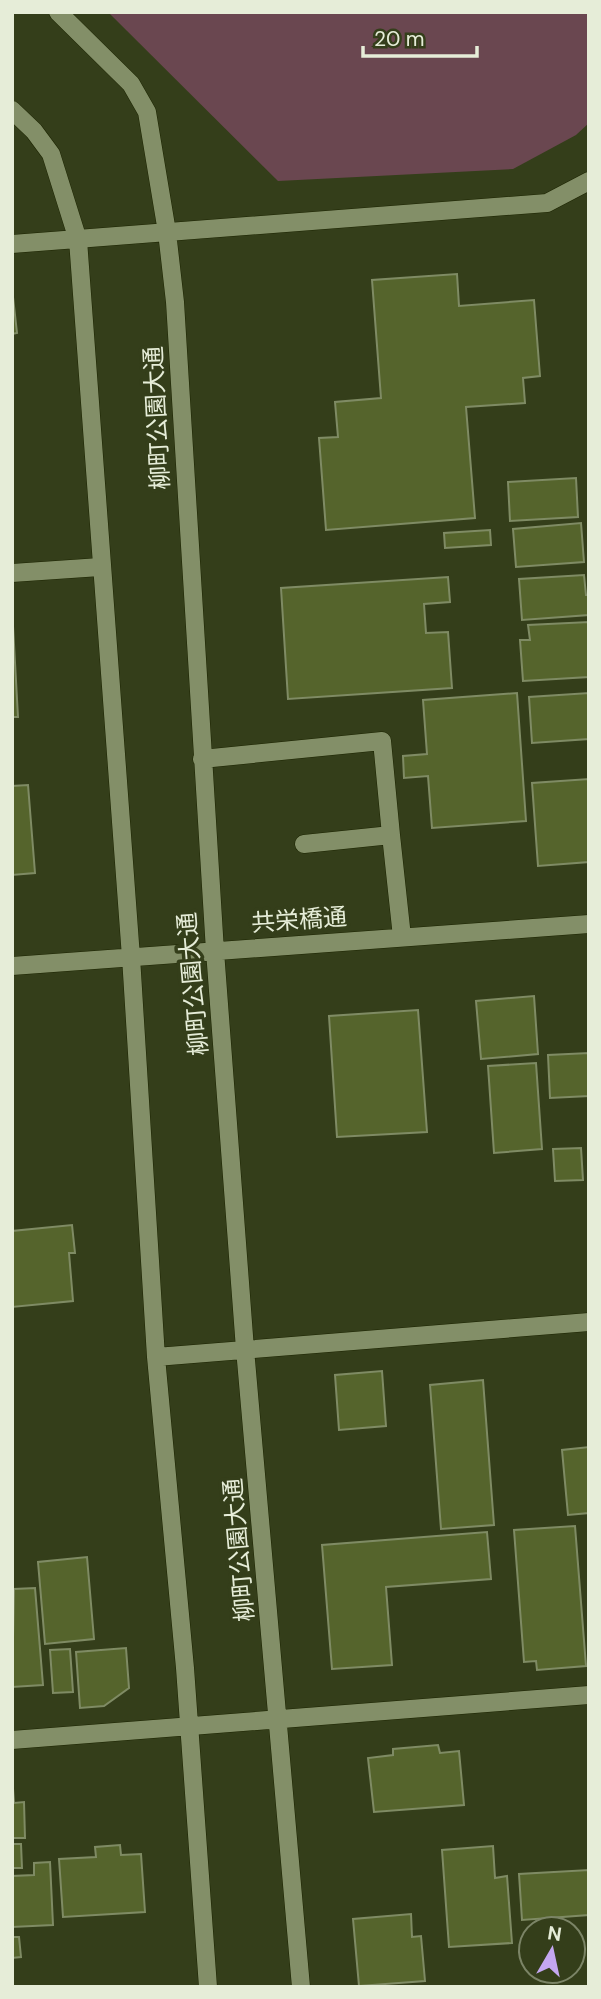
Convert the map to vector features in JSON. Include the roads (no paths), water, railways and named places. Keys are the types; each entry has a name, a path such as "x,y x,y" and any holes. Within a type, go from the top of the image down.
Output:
{"street":[{"name":"柳町公園大通","path":"58,12 131,84 147,112 167,232 175,302 215,951 301,1987"},
{"path":"12,110 34,131 51,154 78,240 100,567 131,957 156,1357 189,1727 208,1987"},
{"path":"12,244 547,203 589,181"},
{"path":"12,573 100,567"},
{"path":"202,759 382,741 402,937"},
{"path":"304,844 391,835"},
{"name":"共栄橋通","path":"12,966 589,924"},
{"path":"156,1357 589,1322"},
{"path":"12,1740 589,1695"}]}
